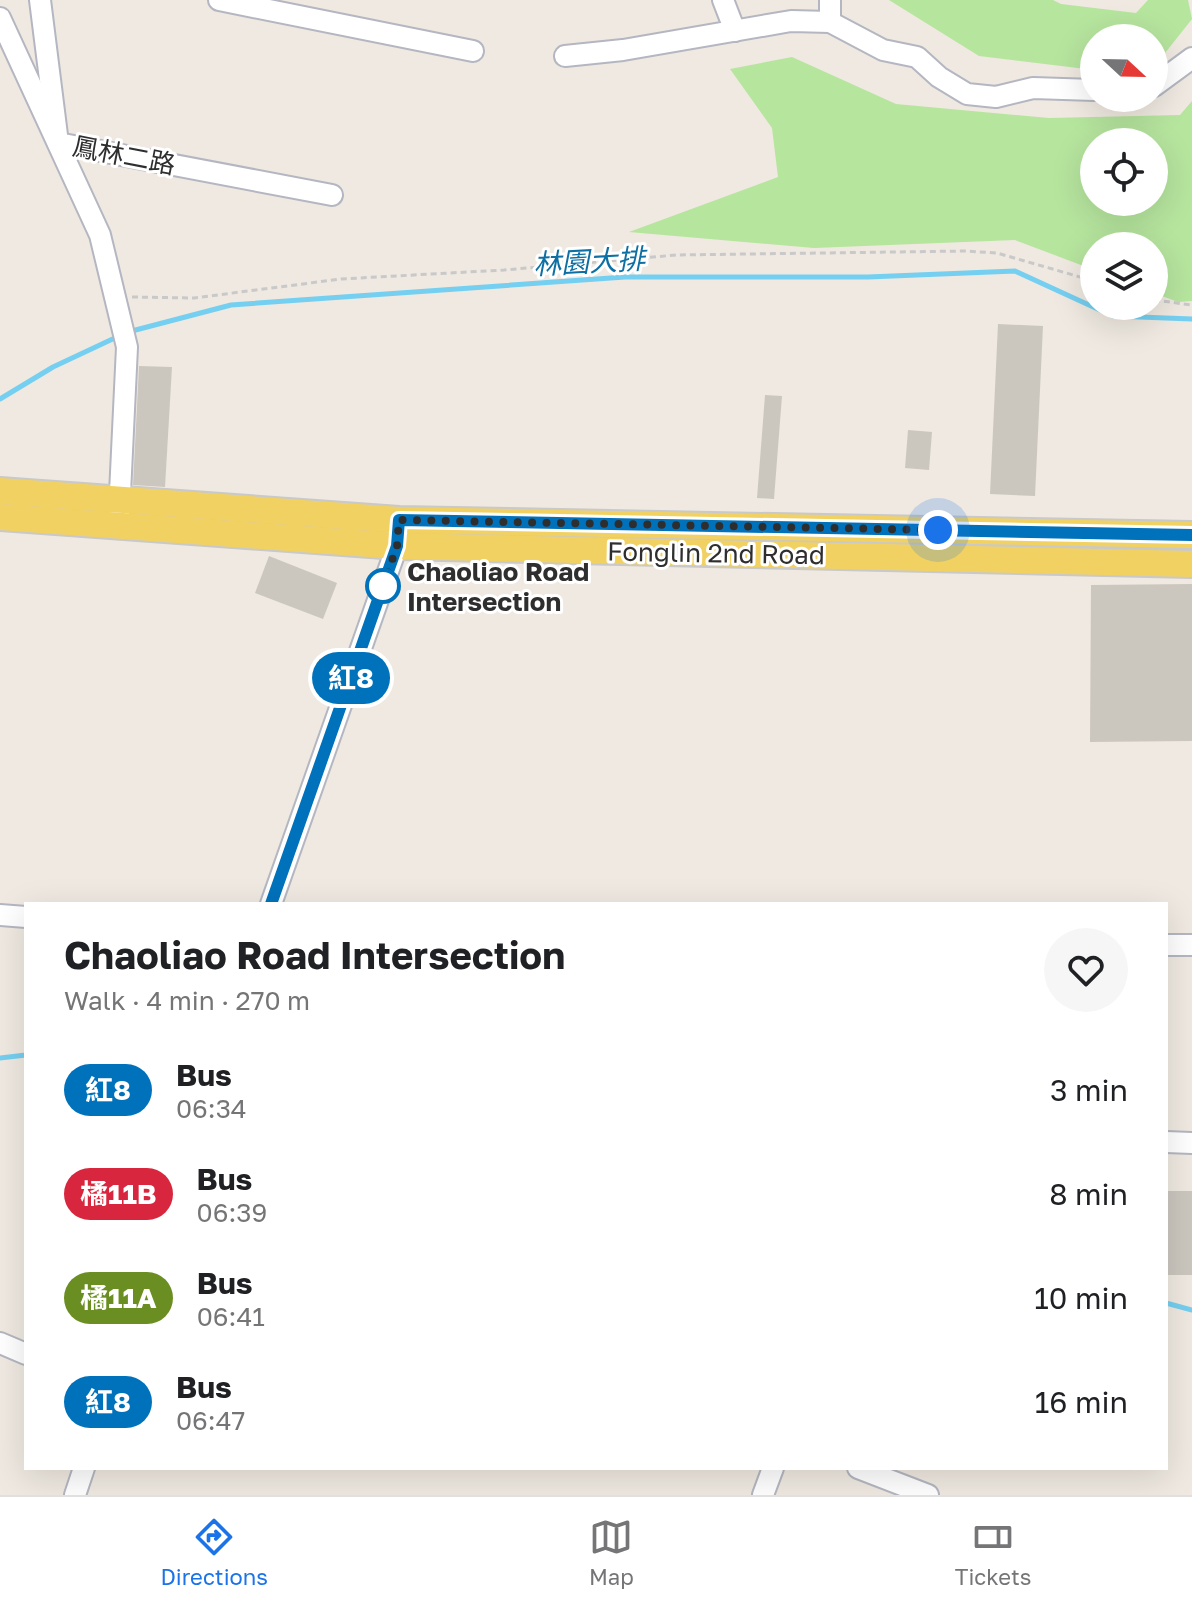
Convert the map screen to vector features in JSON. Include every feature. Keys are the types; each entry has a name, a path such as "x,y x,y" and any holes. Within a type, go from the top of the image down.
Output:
{"main road":[{"name":"Fonglin 2nd Road","path":"0,491 119,513"},
{"name":"Fonglin 2nd Road","path":"0,517 119,513 398,533 1192,564"},
{"name":"Fonglin 2nd Road","path":"398,533 1192,535"}],"street":[{"name":"鳳林二路","path":"40,0 58,143 332,195"},
{"path":"219,0 473,51"},
{"path":"723,0 735,31"},
{"path":"830,0 830,22"},
{"path":"0,18 100,235 117,302 127,347 119,513"},
{"path":"565,56 623,50 791,21 830,22 883,50 917,57 939,77 967,94 996,97 1033,88 1080,90"},
{"path":"1168,76 1192,58"},
{"path":"272,902 398,533"},
{"path":"0,915 24,917"},
{"path":"1168,945 1192,945"},
{"path":"1168,1142 1192,1143"},
{"path":"0,1343 24,1353"},
{"path":"75,1495 83,1470"},
{"path":"763,1495 772,1470"},
{"path":"863,1470 928,1495"}],"path":[{"path":"117,302 194,298 341,279 504,270 676,255 966,251 997,253 1080,277"},
{"path":"1168,302 1192,305"}],"green space":[{"path":"889,0 1053,0 1061,4 1136,13 1148,0 1188,0 1192,19 1168,49 1168,24 1080,24 1080,68 979,56"},
{"path":"792,57 896,104 1049,118 1180,115 1192,101 1192,301 1178,302 1168,298 1168,232 1080,232 1080,265 1015,240 814,248 629,232 778,177 772,128 730,69"}],"building":[{"path":"998,324 1043,326 1035,496 990,494"},
{"path":"139,366 172,367 165,487 133,485"},
{"path":"765,395 782,396 774,499 757,498"},
{"path":"908,430 932,432 929,470 905,468"},
{"path":"269,556 337,583 323,619 255,593"},
{"path":"1192,584 1192,741 1090,742 1091,585"},
{"path":"1168,1191 1192,1191 1192,1275 1168,1275"}],"waterway":[{"name":"林園大排","path":"128,332 231,305 625,277 868,277 1015,271 1113,316 1192,319"},
{"name":"林園大排","path":"0,399 53,367 119,336"},
{"path":"0,1058 24,1055"},
{"path":"1168,1304 1192,1310"}],"bus line":[{"name":"紅8","path":"272,902 397,546 399,520 1192,535"}],"place":[{"name":"Chaoliao Road Intersection","path":"383,586"}],"route":[{"path":"383,586 397,546 399,520 938,530"}]}
